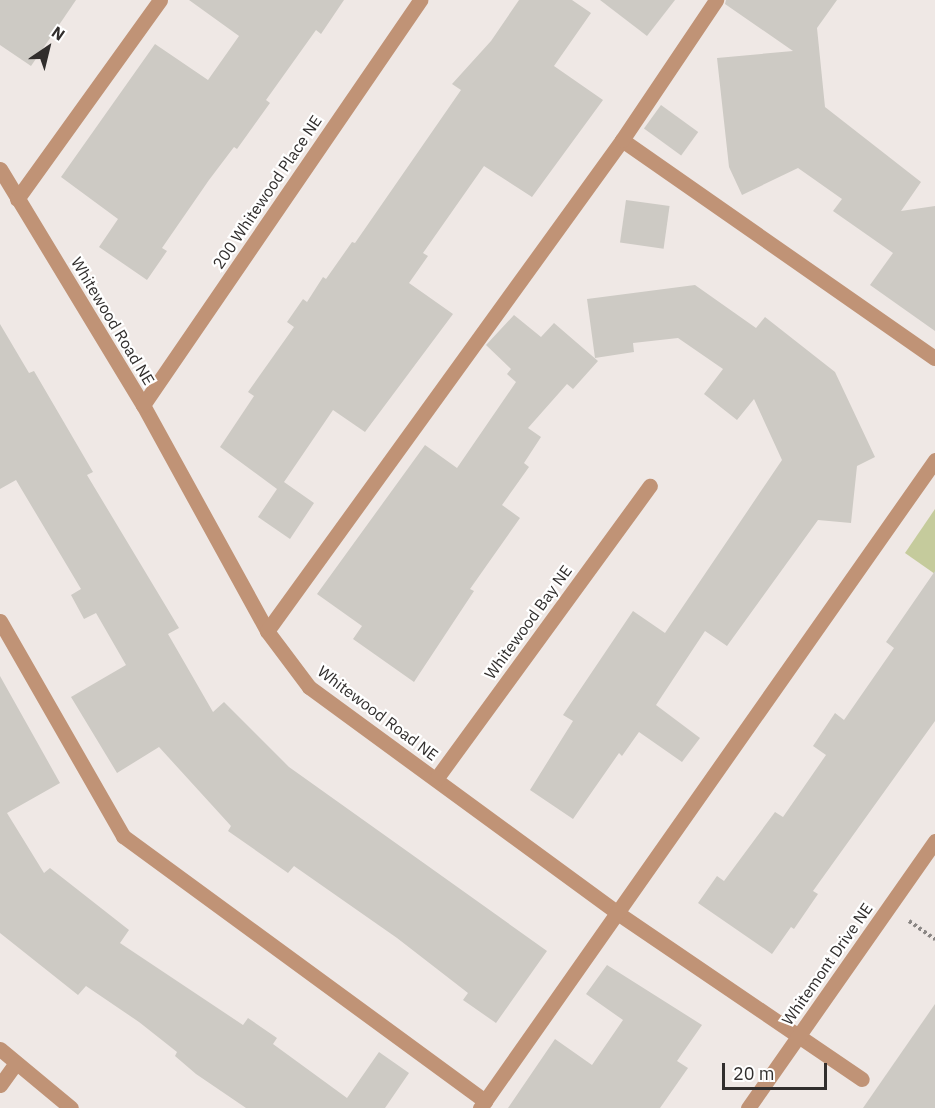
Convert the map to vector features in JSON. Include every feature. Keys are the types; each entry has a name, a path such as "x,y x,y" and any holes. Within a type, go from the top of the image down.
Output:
{"street":[{"path":"17,199 159,0"},
{"name":"200 Whitewood Place NE","path":"143,405 420,0"},
{"path":"267,631 622,140 716,0"},
{"path":"622,140 935,358"},
{"name":"Whitewood Road NE","path":"0,169 143,405 267,631 309,687 616,912 862,1079"},
{"path":"0,621 123,836 483,1104 935,460"},
{"name":"Whitewood Bay NE","path":"436,779 650,486"},
{"name":"Whitemont Drive NE","path":"748,1108 935,841"},
{"path":"0,1049 15,1064 71,1108"},
{"path":"0,1085 15,1064"}],"green space":[{"path":"935,509 935,574 905,553"}],"building":[{"path":"0,0 76,0 31,66 0,45"},
{"path":"189,0 344,0 321,34 316,30 266,100 270,103 237,149 234,147 209,180 162,248 167,251 147,280 99,247 118,219 61,177 155,44 208,80 239,36"},
{"path":"519,0 572,0 591,13 554,66 603,100 532,197 484,166 423,253 428,256 409,283 453,314 365,432 333,410 284,482 314,503 290,539 258,517 277,489 220,447 254,396 248,392 294,327 287,322 303,299 307,302 323,277 326,279 352,242 355,243 461,90 452,84 491,41"},
{"path":"600,0 675,0 647,36"},
{"path":"726,0 837,0 817,28 825,107 921,182 901,211 935,206 935,331 870,285 893,253 833,211 842,199 798,168 742,195 729,167 717,58 793,51 725,4"},
{"path":"661,105 698,132 681,155 644,128"},
{"path":"626,200 670,206 664,249 620,243"},
{"path":"695,285 756,328 765,317 835,372 875,457 857,466 851,523 818,520 727,646 705,631 656,705 700,738 682,762 639,732 622,756 619,753 573,819 530,790 573,721 563,715 633,611 665,633 782,460 754,399 737,420 704,394 723,369 678,338 633,343 634,352 595,358 587,299"},
{"path":"514,315 541,337 554,323 598,361 573,389 567,384 528,428 541,437 524,463 529,467 502,505 520,518 470,589 474,591 414,682 353,639 362,626 317,594 425,445 457,468 516,382 507,374 511,369 486,345"},
{"path":"0,324 29,373 34,371 93,472 87,475 179,628 168,634 213,712 224,702 289,767 547,951 496,1023 463,1000 468,993 397,938 294,866 288,873 228,831 231,826 159,747 117,773 71,697 126,665 96,613 84,619 71,595 81,589 16,480 0,489"},
{"path":"935,571 935,721 813,891 818,894 794,929 791,927 772,954 698,903 717,876 724,881 775,812 783,817 826,755 813,746 835,713 844,720 894,648 886,642"},
{"path":"0,676 60,783 7,813 44,873 50,868 129,930 120,943 243,1025 248,1018 277,1038 273,1044 347,1098 379,1052 409,1073 385,1108 246,1108 196,1074 175,1056 177,1052 139,1022 86,986 78,995 0,933"},
{"path":"607,965 702,1025 677,1061 688,1068 660,1108 508,1108 555,1039 592,1065 623,1020 586,994"},
{"path":"935,1004 935,1108 863,1108"}]}
